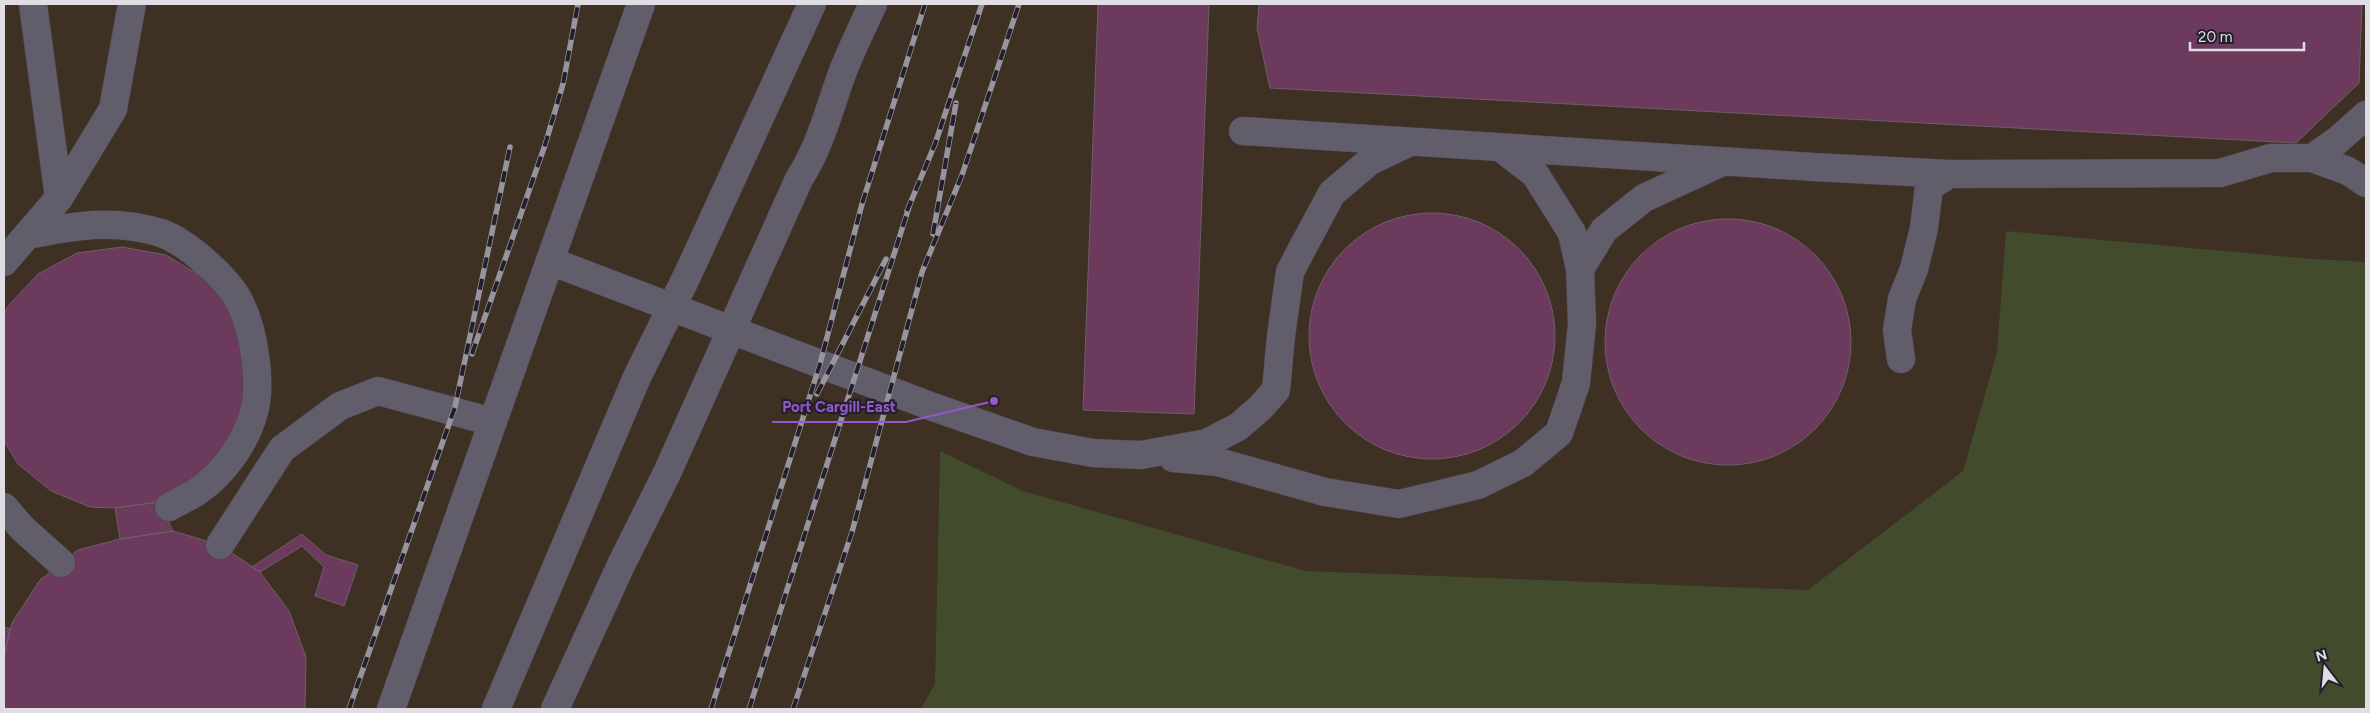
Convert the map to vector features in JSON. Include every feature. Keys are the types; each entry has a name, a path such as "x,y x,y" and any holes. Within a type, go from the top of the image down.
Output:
{"lane":[{"path":"33,4 59,198"},
{"path":"4,262 59,198 113,109 132,4"},
{"path":"391,709 641,4"},
{"path":"496,709 637,377 672,307 812,4"},
{"path":"555,709 732,330 799,179 812,159 824,133 843,71 873,4"},
{"path":"2312,158 2338,140 2366,115"},
{"path":"1243,131 1949,174 2220,173 2271,158 2312,158 2348,170 2366,183"},
{"path":"1141,455 1207,443 1238,427 1260,408 1276,390 1290,272 1332,193 1370,161 1410,142"},
{"path":"550,261 933,407 1033,442 1093,454 1141,455 1218,462 1325,492 1398,504 1478,485 1523,463 1559,433 1576,384 1582,324 1580,270 1572,234 1535,174 1501,148"},
{"path":"1580,270 1604,230 1644,198 1725,161"},
{"path":"1901,359 1897,330 1902,298 1914,269 1922,236 1929,187 1949,174"},
{"path":"26,235 79,225 126,226 162,234 196,254 221,276 241,304 252,340 257,378 255,412 242,441 221,470 198,491 168,508"},
{"path":"220,545 282,449 340,406 378,392 493,422"},
{"path":"4,508 22,528 62,563"}],"shaded area":[{"path":"4,4 2366,4 2366,262 2301,258 2007,231 1997,352 1963,471 1808,590 1306,571 1023,491 940,451 935,683 921,709 4,709"}],"green space":[{"path":"2006,231 2301,258 2366,262 2366,709 921,709 935,683 940,451 1023,491 1306,571 1808,590 1963,471 1997,352"}],"building":[{"path":"1098,4 1209,4 1194,414 1083,410"},
{"path":"1259,4 2362,4 2359,83 2296,143 1270,88 1257,28"},
{"path":"1432,213 1456,215 1479,222 1500,234 1519,249 1534,268 1546,289 1553,312 1555,336 1553,360 1546,383 1534,404 1519,423 1500,438 1479,450 1456,457 1432,459 1408,457 1385,450 1364,438 1345,423 1330,404 1318,383 1311,360 1309,336 1311,312 1318,289 1330,268 1345,249 1364,234 1385,222 1408,215"},
{"path":"1728,219 1752,222 1775,229 1796,240 1815,255 1830,274 1841,295 1848,318 1851,342 1848,366 1841,389 1830,410 1815,429 1796,444 1775,455 1752,462 1728,465 1704,462 1681,455 1660,444 1641,429 1626,410 1615,389 1608,366 1605,342 1608,318 1615,295 1626,274 1641,255 1660,240 1681,229 1704,222"},
{"path":"122,247 166,255 204,278 233,312 248,353 248,398 234,440 209,474 159,502 115,508 90,507 51,491 18,464 4,441 4,315 8,306 38,274 77,253"},
{"path":"159,502 173,531 120,539 115,508"},
{"path":"173,531 220,545 260,572 289,611 306,657 305,709 4,709 4,658 10,629 13,621 40,580 78,550 120,539"},
{"path":"302,534 326,555 358,565 344,606 315,596 324,567 302,546 260,572 252,567"},
{"path":"4,627 10,629 4,658"}],"railway":[{"path":"472,354 545,145 563,84 578,4"},
{"path":"711,709 820,364 862,204 925,4"},
{"path":"907,211 935,144 982,4"},
{"path":"793,709 852,532 922,272 962,175 1019,4"},
{"path":"933,234 956,103"},
{"path":"349,709 455,407 510,147"},
{"path":"749,709 910,204"},
{"path":"817,394 886,259"}],"place":[{"name":"Port Cargill-East","path":"994,401"}]}
